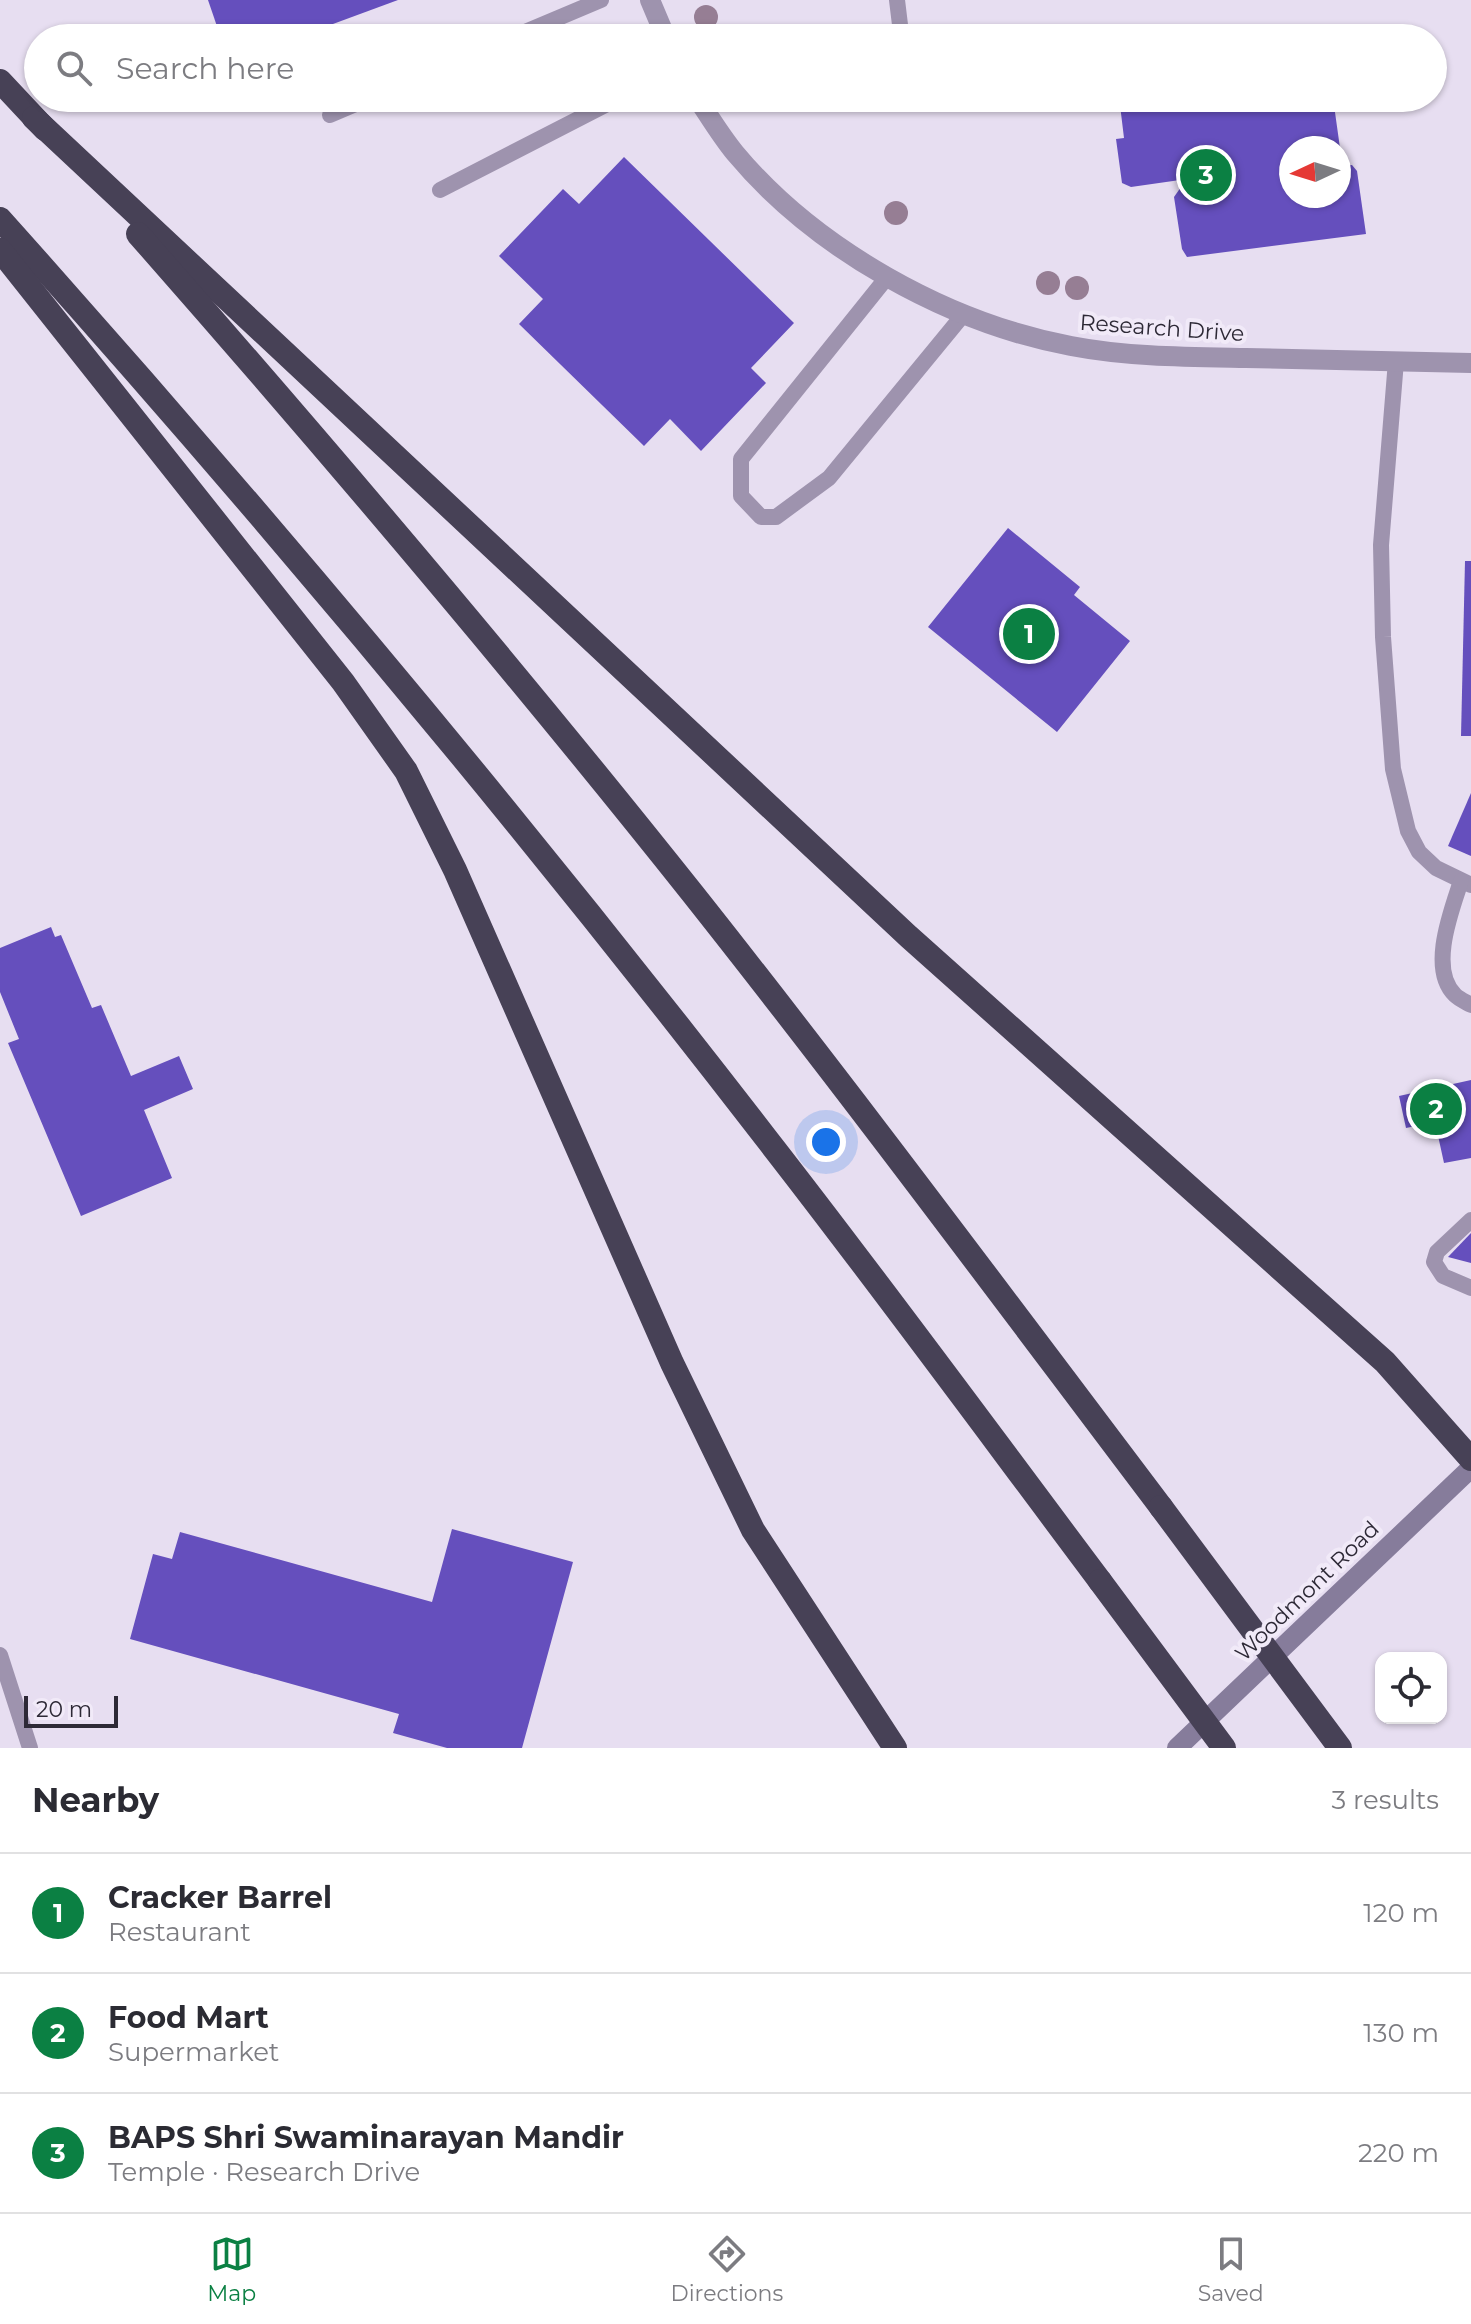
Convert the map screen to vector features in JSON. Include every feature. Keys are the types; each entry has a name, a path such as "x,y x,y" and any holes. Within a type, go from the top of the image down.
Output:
{"highway":[{"path":"0,81 24,107"},
{"path":"28,112 307,427 552,719 833,1073 1340,1748"},
{"path":"34,118 908,936 1385,1362 1471,1459"},
{"path":"0,219 241,493 487,786 768,1139 1224,1748"},
{"path":"0,250 343,682 406,771 461,884 672,1363 753,1530 895,1748"}],"main road":[{"name":"Woodmont Road","path":"1177,1748 1471,1468"}],"street":[{"path":"650,0 660,24"},
{"name":"Research Drive","path":"707,112 735,153 786,205 847,253 963,315 1071,346 1159,356 1471,363"}],"lane":[{"path":"544,24 601,0"},
{"path":"897,0 900,24"},
{"path":"330,115 337,112"},
{"path":"440,190 592,112"},
{"path":"888,276 741,459 741,496 761,517 776,517 829,478 963,315"},
{"path":"1396,361 1381,545 1383,637 1393,769 1408,831 1419,852 1436,868 1466,883 1444,933 1445,968 1447,983 1455,995 1471,1005"},
{"path":"1471,1220 1437,1252 1434,1262 1443,1276 1471,1288"},
{"path":"0,1655 30,1748"}],"building":[{"path":"208,0 398,0 333,24 216,24"},
{"path":"1121,112 1335,112 1338,136 1279,136 1279,208 1351,208 1352,165 1357,171 1366,234 1187,257 1182,249 1174,197 1181,187 1180,180 1131,187 1122,183 1116,139 1124,138"},
{"path":"624,157 794,323 751,368 766,383 701,451 670,419 644,446 519,324 543,299 499,256 563,189 579,204"},
{"path":"1008,528 1080,587 1074,595 1130,641 1057,732 928,627"},
{"path":"1465,561 1471,561 1471,736 1461,736"},
{"path":"1471,793 1471,856 1448,846"},
{"path":"51,927 55,937 61,935 92,1008 101,1005 131,1076 179,1056 193,1089 144,1110 172,1178 81,1216 8,1043 19,1039 0,992 0,948"},
{"path":"1471,1080 1471,1158 1444,1163 1435,1122 1406,1128 1399,1096"},
{"path":"1471,1233 1471,1263 1448,1257"},
{"path":"452,1529 573,1562 522,1748 447,1748 393,1733 399,1714 130,1639 153,1554 172,1559 180,1532 432,1602"}],"place":[{"name":"BAPS Shri Swaminarayan Mandir","path":"1206,175"},
{"name":"Cracker Barrel","path":"1029,634"},
{"name":"Food Mart","path":"1436,1109"}]}
